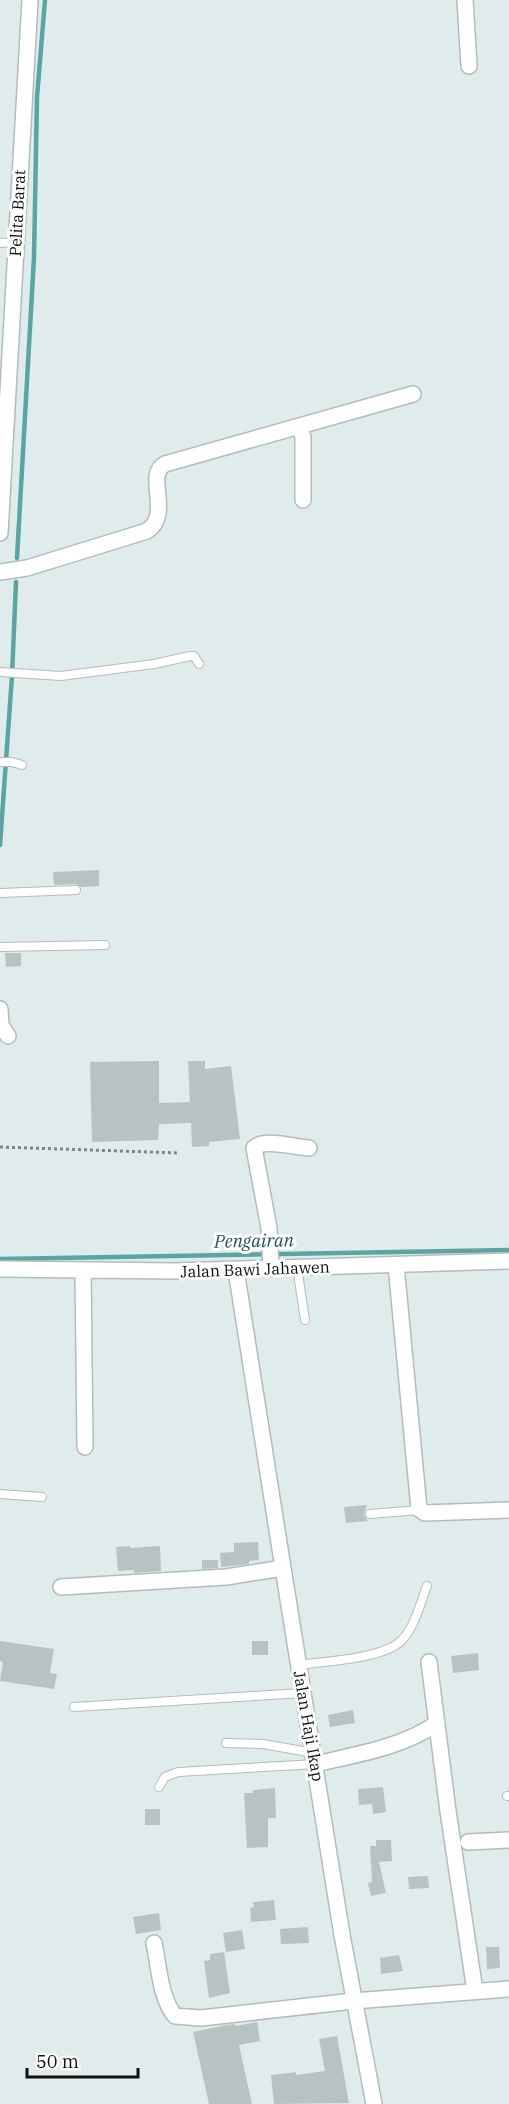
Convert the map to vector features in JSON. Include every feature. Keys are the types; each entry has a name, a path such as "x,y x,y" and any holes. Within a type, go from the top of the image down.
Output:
{"street":[{"name":"Pelita Barat","path":"0,533 5,359 16,242 30,0"},
{"path":"465,0 469,66"},
{"path":"0,572 22,569 147,531 157,522 159,515 157,473 161,466 413,394"},
{"path":"299,426 303,437 303,500"},
{"path":"0,1009 1,1025 8,1036"},
{"path":"271,1268 269,1228 254,1148 258,1144 266,1143 309,1148"},
{"name":"Jalan Bawi Jahawen","path":"0,1269 236,1270 509,1261"},
{"path":"396,1265 419,1510 425,1513 509,1510"},
{"path":"83,1270 85,1447"},
{"name":"Jalan Haji Ikap","path":"236,1270 353,2001 374,2104"},
{"path":"61,1587 226,1577 283,1568"},
{"path":"429,1662 475,1991"},
{"path":"315,1758 394,1744 425,1732 436,1724"},
{"path":"468,1842 509,1840"},
{"path":"154,1943 165,1996 169,2009 175,2016 201,2018 353,2001 509,1989"}],"lane":[{"path":"0,243 16,242"},
{"path":"0,672 61,676 154,664 190,656 194,656 199,664"},
{"path":"0,762 22,765"},
{"path":"0,893 76,890"},
{"path":"0,947 105,945"},
{"path":"297,1267 305,1320"},
{"path":"0,1494 42,1497"},
{"path":"370,1514 419,1510"},
{"path":"298,1665 384,1652 402,1640 415,1618 427,1586"},
{"path":"74,1707 303,1693"},
{"path":"226,1743 263,1744 315,1758"},
{"path":"159,1787 165,1777 178,1772 315,1758"}],"path":[{"path":"0,1147 180,1153"}],"building":[{"path":"99,870 99,886 54,885 53,872"},
{"path":"5,953 21,953 21,966 6,967"},
{"path":"159,1061 159,1103 190,1102 188,1061 205,1061 205,1069 231,1066 240,1139 209,1142 209,1146 192,1147 191,1123 159,1124 158,1140 92,1142 90,1062"},
{"path":"367,1505 364,1515 368,1521 346,1523 344,1507"},
{"path":"258,1542 259,1560 249,1561 249,1564 221,1567 220,1553 234,1552 234,1543"},
{"path":"130,1546 130,1548 160,1546 161,1571 134,1573 134,1570 118,1571 116,1547"},
{"path":"202,1560 218,1560 218,1568 202,1569"},
{"path":"0,1641 54,1649 50,1673 57,1674 54,1689 0,1681 3,1662 0,1661"},
{"path":"252,1641 268,1641 268,1655 252,1655"},
{"path":"478,1653 479,1670 453,1673 451,1656"},
{"path":"353,1710 355,1723 330,1727 328,1715"},
{"path":"383,1787 386,1812 373,1814 372,1804 359,1805 358,1789"},
{"path":"275,1788 276,1818 268,1818 268,1847 247,1848 244,1793"},
{"path":"145,1809 160,1809 160,1825 145,1825"},
{"path":"376,1840 391,1840 392,1861 379,1862 386,1893 371,1896 368,1883 372,1882 370,1846 376,1846"},
{"path":"428,1876 429,1888 409,1889 408,1877"},
{"path":"274,1900 276,1920 251,1922 250,1908 254,1907 253,1902"},
{"path":"159,1913 161,1930 136,1934 133,1917"},
{"path":"308,1927 309,1943 281,1944 280,1929"},
{"path":"242,1930 245,1949 226,1952 223,1933"},
{"path":"486,1947 499,1947 500,1968 487,1969"},
{"path":"224,1952 230,1993 209,1998 204,1961 210,1960 210,1954"},
{"path":"399,1955 403,1971 381,1974 380,1958"},
{"path":"257,2022 260,2041 239,2045 252,2104 209,2104 193,2032 226,2025 235,2024 235,2026"},
{"path":"337,2036 349,2103 274,2104 271,2075 296,2072 296,2075 325,2071 319,2039"}],"waterway":[{"path":"17,558 34,257 37,97 45,0"},
{"path":"0,845 16,582"},
{"name":"Pengairan","path":"0,1259 509,1250"}]}
